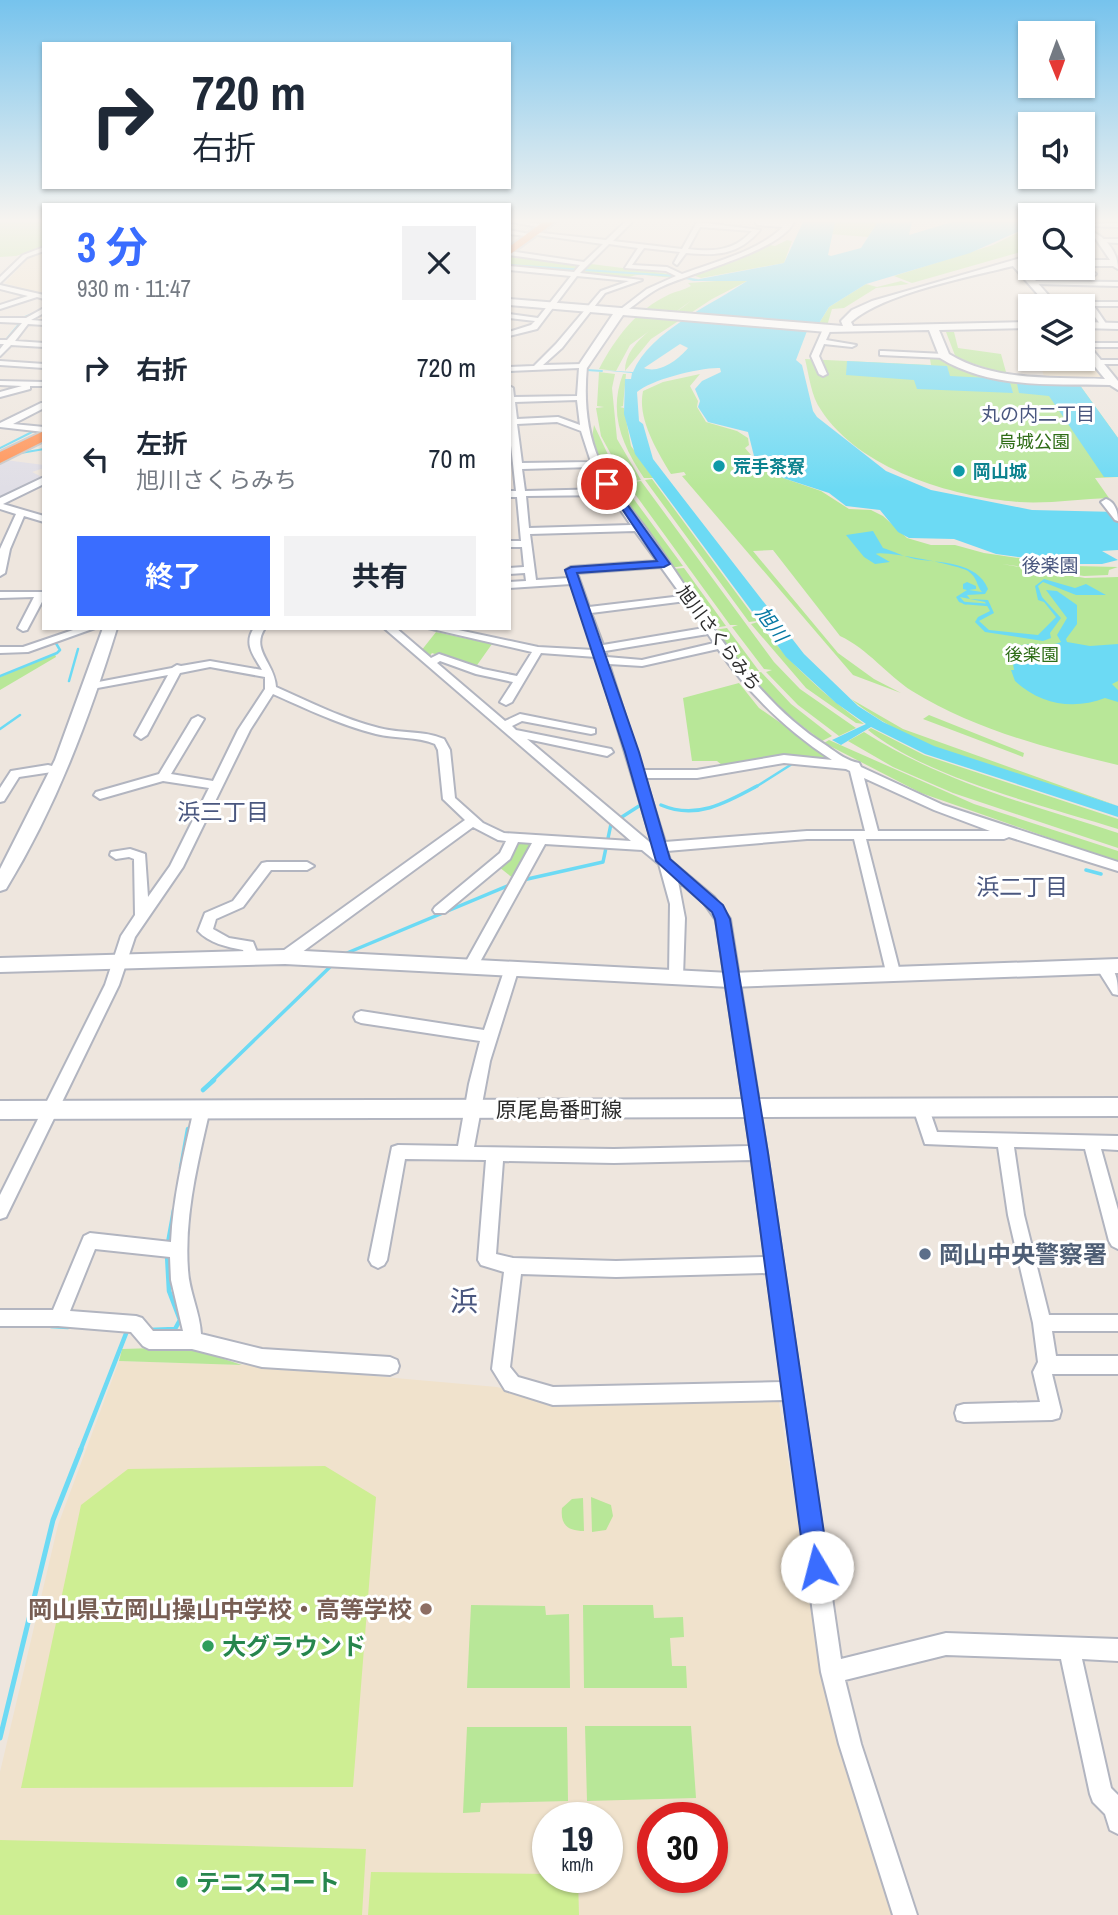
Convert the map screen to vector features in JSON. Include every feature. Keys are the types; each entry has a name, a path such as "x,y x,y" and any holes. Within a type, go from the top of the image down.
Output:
{"highway":[{"path":"0,456 42,433"}],"street":[{"path":"0,354 4,343 28,311"},
{"path":"23,320 41,311"},
{"path":"511,333 534,327 547,311"},
{"path":"538,366 559,346 587,311"},
{"path":"594,311 825,329 1018,325"},
{"path":"850,329 846,321 850,315 858,311"},
{"name":"旭川さくらみち","path":"624,313 599,338 583,366 580,398 583,429 596,464 709,629 778,713 816,743 900,791 1016,835 1118,867"},
{"path":"1095,313 1105,326"},
{"path":"511,316 540,320"},
{"path":"0,320 42,323"},
{"path":"932,325 944,356"},
{"path":"1095,326 1118,326"},
{"path":"823,374 814,356 825,329"},
{"path":"821,342 852,345"},
{"path":"4,343 42,345"},
{"path":"1095,345 1118,345"},
{"path":"883,353 944,356 961,366 989,373 1116,385"},
{"path":"1095,360 1116,385"},
{"path":"1097,362 1118,362"},
{"path":"0,363 42,366"},
{"path":"511,369 583,366"},
{"path":"0,383 42,384"},
{"path":"0,395 24,389 30,384"},
{"path":"531,584 515,462 511,400 580,398"},
{"path":"2,425 42,406"},
{"path":"512,422 558,419 583,429"},
{"path":"2,425 42,432"},
{"path":"515,462 596,464"},
{"path":"0,504 42,481"},
{"path":"511,495 613,492"},
{"path":"1106,502 1118,519"},
{"path":"0,504 42,518"},
{"path":"0,573 5,550 21,512"},
{"path":"511,519 523,518"},
{"path":"524,531 639,528"},
{"path":"511,544 526,544"},
{"path":"664,564 571,570 601,654 657,851 676,889 680,911 676,977"},
{"path":"511,571 529,570"},
{"path":"511,585 573,581"},
{"path":"0,594 41,594 23,628"},
{"path":"584,611 688,598"},
{"path":"601,654 709,629"},
{"path":"0,650 24,650 84,630"},
{"path":"0,862 48,769 75,702 96,630"},
{"path":"0,885 43,810 78,729 109,630"},
{"path":"0,1212 112,985 128,936 176,867 244,730 271,689 270,675 254,647 254,636 258,630"},
{"path":"391,630 615,820 657,851 718,909 723,919 730,980 759,1153 832,1672 850,1744 905,1915"},
{"path":"443,630 538,650 601,654 642,663 721,645"},
{"path":"506,702 538,650"},
{"path":"430,663 439,657 480,672 520,680"},
{"path":"92,686 177,668 210,664 270,675"},
{"path":"141,735 177,668"},
{"path":"271,689 355,725 440,741 444,750 449,799 492,834 657,851 807,835 1016,835"},
{"path":"508,729 520,718 591,731"},
{"path":"163,777 198,719"},
{"path":"508,729 607,752"},
{"path":"636,774 697,774 784,759 855,766 894,975"},
{"path":"0,798 15,774 48,769"},
{"path":"100,795 163,777 217,785"},
{"path":"285,957 473,821"},
{"path":"440,910 505,856 514,838"},
{"path":"470,967 541,839"},
{"path":"116,855 130,853 140,857 142,916"},
{"path":"252,957 248,946 226,942 205,931 210,916 238,904 267,866 307,866"},
{"path":"0,965 285,957 511,971 730,980 1111,967 1118,990"},
{"path":"465,1154 471,1109 487,1036 511,971"},
{"path":"360,1017 487,1036"},
{"name":"原尾島番町線","path":"0,1110 1118,1107"},
{"path":"921,1108 931,1139 1118,1143"},
{"path":"192,1340 193,1327 171,1250 202,1109"},
{"path":"964,1413 1052,1411 1042,1372 1048,1364 1042,1323 1016,1215 1005,1141"},
{"path":"1091,1142 1118,1241"},
{"path":"378,1259 398,1152 614,1156 759,1153"},
{"path":"495,1154 487,1260 513,1266 616,1269 775,1265"},
{"path":"58,1318 90,1241 171,1250"},
{"path":"513,1266 501,1369 512,1384 553,1396 793,1391"},
{"path":"0,1318 58,1318 142,1331 149,1340 192,1340 262,1359 390,1366"},
{"path":"1042,1323 1118,1322"},
{"path":"1048,1364 1118,1365"},
{"path":"832,1672 946,1644 1118,1650"},
{"path":"1069,1647 1101,1794 1115,1808 1118,1822"}],"shaded area":[{"path":"1095,369 1103,378 1044,376 1042,371 1095,371"},
{"path":"5,460 42,465 42,469 32,472 42,479 0,500 0,463"},
{"name":"岡山県立岡山操山中学校・高等学校","path":"119,1361 249,1365 497,1387 544,1400 778,1396 794,1496 800,1497 826,1693 897,1915 0,1915 0,1772 58,1525"}],"green space":[{"path":"643,311 677,311 669,317 677,311 693,311 651,339 625,371 627,359 640,339 650,331 630,345 616,371 599,369 612,346"},
{"path":"826,311 831,311 827,326 818,325"},
{"path":"946,332 954,332 958,348 1001,354 1006,372 1002,372 1013,375 962,364 996,371 956,358"},
{"name":"烏城公園","path":"936,358 969,372 987,376 1079,384 1118,438 1118,477 1095,478 1109,498 1019,502 965,494 909,476 859,449 838,431 818,404 805,359 931,365 930,359"},
{"path":"599,372 615,374 612,388 617,439 641,480 626,482 601,436 596,408 604,407 597,406"},
{"path":"623,374 626,374 623,406 620,407 624,408 631,446 654,478 644,478 629,453 620,428 617,402"},
{"name":"後楽園","path":"700,374 690,386 698,401 697,407 706,422 737,431 748,438 749,445 745,448 757,462 783,478 821,491 849,509 871,510 883,516 907,538 931,545 955,545 984,553 1074,566 1118,567 1109,570 1108,575 1084,576 1002,564 1085,578 1118,577 1118,765 1064,752 986,727 912,691 860,648 840,636 773,550 753,551 838,653 874,679 901,693 853,675 682,476 686,475 684,472 671,474 654,445 643,412 643,391 663,382"},
{"path":"594,425 621,482 612,483 591,444"},
{"path":"652,479 757,621 749,622 645,480"},
{"path":"641,481 774,662 800,689 856,728 839,736 798,705 766,672 772,670 764,669 732,627 738,625 730,625 627,483"},
{"path":"622,483 683,566 670,568 612,484"},
{"path":"684,568 726,626 713,628 672,569"},
{"path":"758,622 807,677 864,724 856,723 806,688 751,624"},
{"path":"727,628 759,671 746,674 714,630"},
{"path":"436,632 492,644 475,668 432,653 429,657 421,651"},
{"path":"55,654 56,657 0,690 0,677"},
{"path":"761,672 791,704 832,736 822,741 780,709 747,675"},
{"path":"739,683 759,708 838,763 780,760 722,765 717,761 692,761 683,698"},
{"path":"851,699 903,729 1118,806 1014,775 943,750 878,719"},
{"path":"929,715 1024,753 1023,757 923,719"},
{"path":"871,728 924,755 1118,819 1118,829 954,777 893,747 868,730"},
{"path":"864,732 894,750 956,779 1118,833 1118,848 953,793 893,767 848,741"},
{"path":"829,740 974,804 1118,851 1118,862 921,793 824,743"},
{"path":"537,841 514,879 499,867 510,859 508,856 515,843"},
{"path":"188,1347 242,1365 119,1361 122,1349"},
{"name":"大グラウンド","path":"325,1466 376,1497 353,1787 21,1788 81,1505 128,1469"},
{"path":"591,1497 611,1505 613,1516 606,1530 592,1532"},
{"path":"583,1498 584,1531 574,1530 564,1523 562,1508 572,1499"},
{"path":"471,1605 545,1606 546,1615 569,1614 570,1688 467,1688"},
{"path":"583,1605 653,1605 654,1618 683,1617 684,1637 670,1638 672,1666 686,1666 687,1688 584,1688"},
{"path":"585,1726 691,1726 696,1798 587,1801"},
{"path":"467,1727 567,1727 568,1801 481,1803 480,1812 463,1813"},
{"name":"テニスコート","path":"0,1840 366,1849 362,1915 0,1915"},
{"path":"371,1872 532,1874 532,1893 578,1893 579,1915 368,1915"}],"water":[{"name":"旭川","path":"697,311 826,311 818,325 807,331 796,360 802,365 813,411 886,471 931,490 1032,510 1118,512 1118,550 1102,551 1118,560 1102,564 1071,564 996,554 954,539 909,538 898,532 880,510 846,506 829,493 783,478 755,460 748,432 708,422 698,407 700,401 695,389 702,381 721,372 720,368 676,375 637,392 639,421 643,424 653,459 804,654 858,706 883,722 934,746 1118,806 1118,817 925,754 871,727 841,745 832,740 866,724 836,703 786,657 635,454 624,414 625,379 631,379 632,373 599,370 633,372 641,357 668,331","holes":["680,344 688,348 668,365 656,369 644,368"]},
{"path":"847,361 947,366 950,376 1009,379 1013,393 917,389 914,380 846,375"},
{"path":"1016,379 1079,384 1118,438 1118,477 1104,477 1049,396 1019,393"},
{"path":"873,531 883,548 905,556 876,554 890,562 875,564 864,557 846,535"},
{"path":"932,561 966,568 983,580 988,589 985,594 967,595 970,599 960,597 967,605 959,602 956,597 967,590 963,589 963,584 967,582 976,586 976,589 969,590 982,592 974,576 968,571"},
{"path":"1044,579 1075,588 1086,584 1106,595 1076,595 1043,582 1038,586 1042,597 1061,618 1050,633 1051,638 1043,641 985,632 975,622 978,617 990,611 985,602 970,599 988,600 994,613 979,621 989,630 1038,635 1056,617 1044,602 1038,600 1035,586"},
{"path":"1046,590 1057,591 1077,605 1077,624 1066,639 1067,642 1090,646 1118,644 1118,681 1112,684 1118,690 1118,702 1105,698 1082,704 1058,703 1036,695 1015,681 1011,670 1014,670 1013,664 1008,661 1017,647 1061,642 1057,635 1067,618"}],"waterway":[{"path":"0,347 25,317 38,311"},
{"path":"553,369 568,369"},
{"path":"511,372 521,370"},
{"path":"587,370 602,371"},
{"path":"0,448 36,430"},
{"path":"15,454 42,449"},
{"path":"964,603 989,605"},
{"path":"0,676 57,653 60,650 54,640"},
{"path":"69,681 78,649"},
{"path":"0,729 20,715"},
{"path":"754,788 792,764"},
{"path":"661,805 686,811 710,808 757,786"},
{"path":"523,880 603,862 611,824 639,806"},
{"path":"1086,870 1101,874"},
{"path":"347,953 512,884"},
{"path":"212,1081 331,966"},
{"path":"203,1090 214,1080"},
{"path":"181,1168 188,1129"},
{"path":"168,1243 174,1210"},
{"path":"149,1330 175,1329 180,1320 169,1291 167,1255"},
{"path":"51,1326 68,1327"},
{"path":"80,1451 127,1331"},
{"path":"0,1738 53,1520 81,1449"}],"place":[{"name":"荒手茶寮","path":"719,466"},
{"name":"岡山城","path":"959,471"},
{"name":"岡山中央警察署","path":"925,1254"},
{"name":"岡山県立岡山操山中学校・高等学校","path":"426,1609"},
{"name":"大グラウンド","path":"208,1646"},
{"name":"テニスコート","path":"182,1882"}],"district":[{"name":"丸の内二丁目","path":"1038,414"},
{"name":"後楽園","path":"1050,565"},
{"name":"浜三丁目","path":"223,811"},
{"name":"浜二丁目","path":"1022,886"},
{"name":"浜","path":"464,1301"}],"route":[{"path":"607,484 664,564 571,570 573,581 599,649 664,861 718,909 723,919 817,1567"}]}
